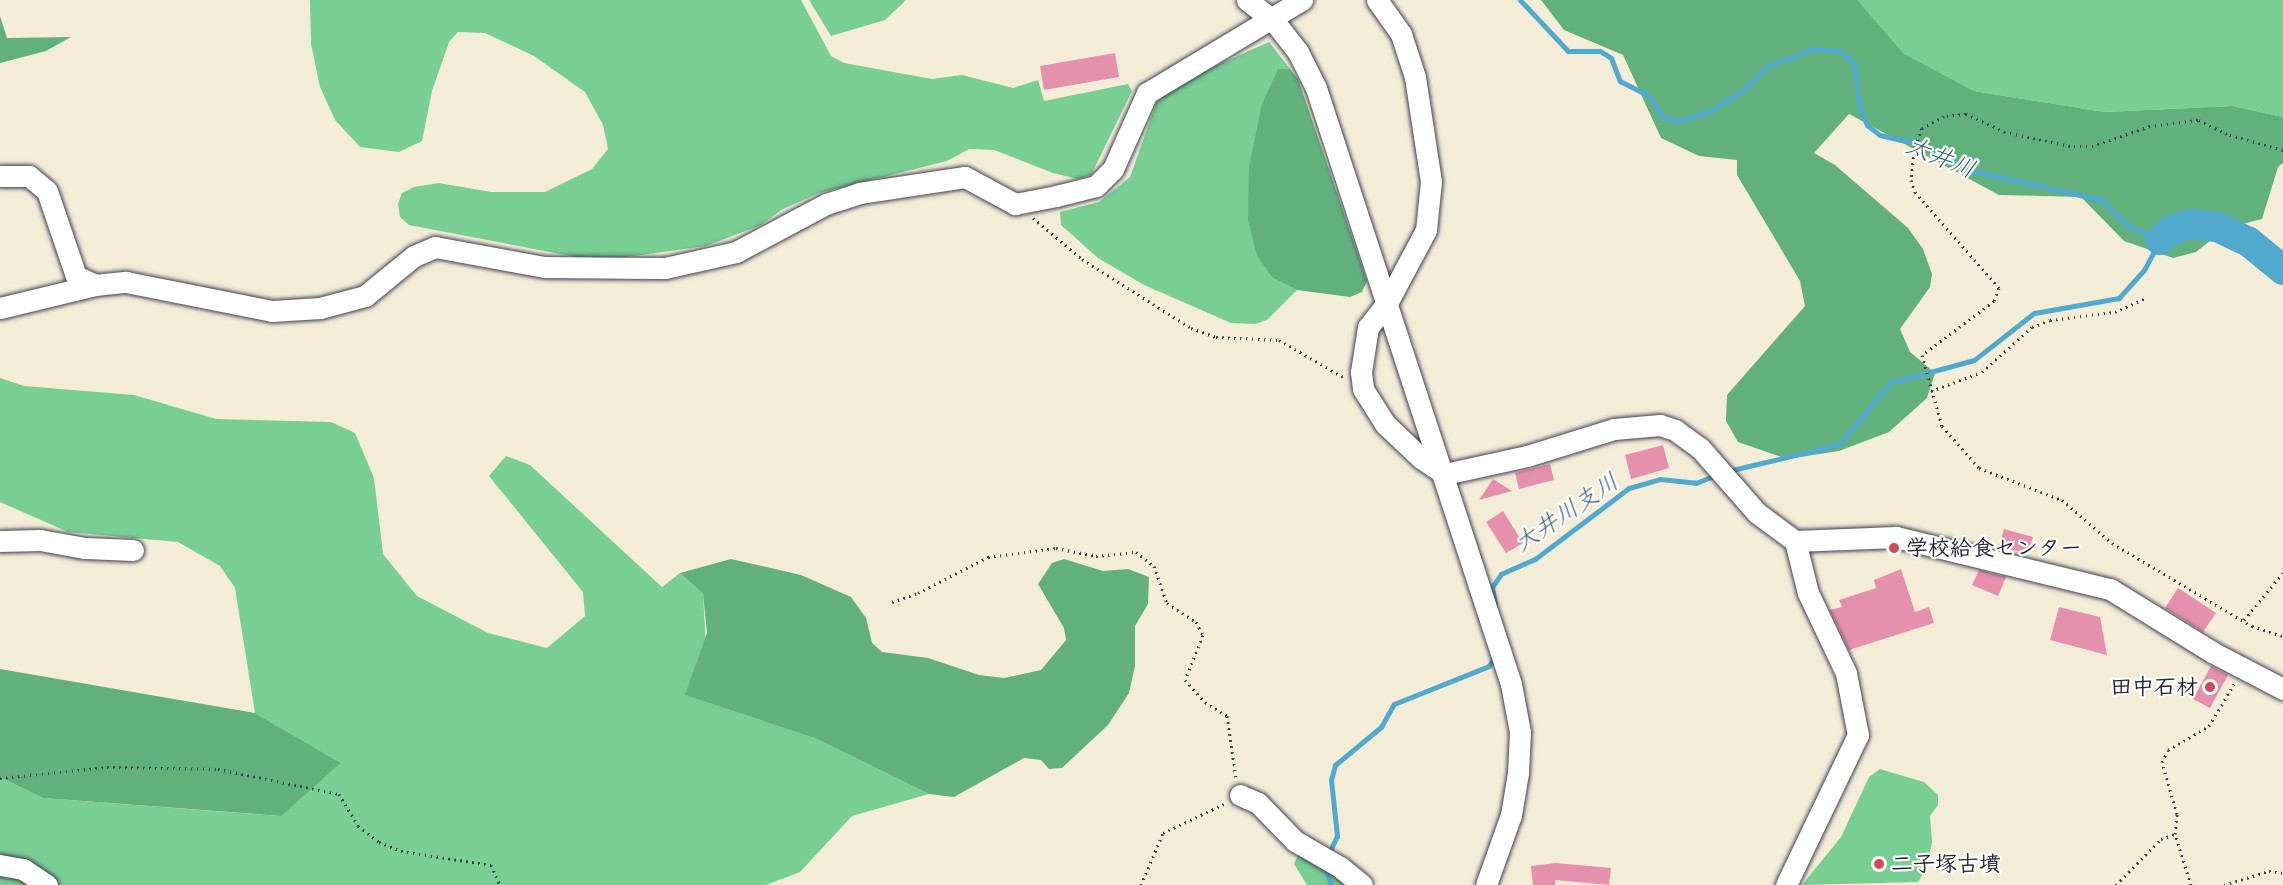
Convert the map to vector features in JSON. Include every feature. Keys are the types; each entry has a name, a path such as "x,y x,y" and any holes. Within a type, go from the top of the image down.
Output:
{"street":[{"path":"1247,0 1272,20 1298,52 1316,88 1445,474 1511,684 1520,732 1518,773 1511,815 1486,885"},
{"path":"0,308 95,285 126,282 272,311 320,308 364,296 414,256 435,247 544,267 665,268 736,252 826,204 859,193 965,177 1015,204 1096,186 1113,169 1147,93 1166,79 1272,20 1302,0"},
{"path":"1377,0 1401,34 1415,77 1431,182 1426,230 1386,303 1368,327 1361,372 1363,388 1384,424 1445,474"},
{"path":"0,176 29,176 47,191 76,276 95,285"},
{"path":"1445,474 1504,461 1614,429 1651,425 1675,430 1719,466 1757,513 1796,541 1896,537 2110,589 2240,669 2283,689"},
{"path":"0,541 40,540 85,548 133,550"},
{"path":"1786,885 1858,735 1846,673 1808,593 1796,541"},
{"path":"1240,795 1258,803 1295,841 1340,867 1362,885"},
{"path":"0,865 23,869 46,885"}],"path":[{"path":"2283,150 2227,134 2198,120 2150,126 2092,146 2070,146 2005,132 1966,114 1944,116 1922,128 1914,151 1911,180 1915,192 1999,288 1994,300 1922,355 1923,368 1942,426 1980,468 2062,500 2112,543 2244,620 2283,636"},
{"path":"1015,204 1082,259 1191,328 1216,337 1279,340 1363,388"},
{"path":"1931,392 1982,372 2032,327 2050,320 2103,315 2144,299"},
{"path":"892,602 918,593 988,557 1056,548 1096,555 1136,552 1154,566 1167,603 1196,622 1203,635 1185,680 1204,702 1227,716 1240,795 1163,833 1141,885"},
{"path":"2244,620 2283,573"},
{"path":"2191,885 2175,834 2177,814 2162,762 2168,750 2209,726 2228,699 2240,669"},
{"path":"0,778 107,767 218,769 339,794 358,826 379,842 401,850 491,865 500,885"},
{"path":"2116,885 2161,839 2175,834"},
{"path":"2224,885 2269,871 2283,873"}],"green space":[{"path":"310,0 801,0 831,56 844,63 932,79 962,75 1013,88 1038,80 1044,101 1128,84 1132,91 1091,175 1078,179 1053,173 994,150 969,149 947,161 819,193 781,210 761,225 706,246 597,261 409,225 400,217 398,204 402,193 414,187 439,183 491,192 545,192 592,169 608,149 603,125 585,92 534,56 485,33 458,32 449,42 432,91 422,141 399,152 360,147 335,120 320,87 311,44"},
{"path":"809,0 906,0 885,20 831,36"},
{"path":"1541,0 1857,0 1903,53 1974,91 2104,112 2233,106 2283,117 2283,163 2278,167 2262,219 2226,228 2196,252 2173,258 2124,241 2081,197 1999,195 1849,114 1814,153 1835,165 1908,228 1923,249 1932,274 1930,287 1900,329 1910,352 1935,373 1927,398 1889,432 1839,451 1787,459 1738,442 1726,421 1727,395 1805,306 1800,281 1737,175 1737,160 1699,156 1661,138 1623,55 1564,30"},
{"path":"1777,0 2283,0 2283,117 2233,106 2104,112 1974,91 1903,53"},
{"path":"0,16 7,38 71,37 46,51 0,63"},
{"path":"1269,42 1290,69 1278,69 1273,278 1297,290 1267,320 1255,324 1231,323 1144,285 1098,258 1061,225 1060,212 1099,202 1130,177 1156,104 1174,84"},
{"path":"1278,69 1290,69 1298,79 1367,281 1362,292 1350,297 1297,290 1273,278 1257,256 1248,220 1249,167 1262,104"},
{"path":"0,378 24,386 134,395 216,419 331,422 355,433 374,478 383,554 417,596 488,633 547,648 585,616 583,592 489,476 506,456 530,465 662,587 680,573 703,594 706,646 686,695 817,739 929,794 852,816 800,872 766,885 0,885 0,777 43,798 280,816 341,763 255,713 235,588 220,566 178,542 68,532 0,502"},
{"path":"731,559 801,575 851,597 866,618 872,643 882,652 928,658 979,675 1004,678 1041,670 1066,640 1064,628 1038,584 1052,563 1064,559 1103,571 1128,569 1149,577 1148,604 1135,626 1135,666 1129,693 1108,725 1062,768 1049,769 1041,760 1024,758 954,797 929,794 817,739 685,695 707,633 703,594 680,573"},
{"path":"0,669 255,713 341,763 281,816 43,798 0,777"},
{"path":"1880,769 1924,782 1938,795 1938,805 1930,816 1932,842 1926,869 1918,882 1802,885 1841,837 1869,777"},
{"path":"1299,853 1363,885 1307,885 1294,864"}],"building":[{"path":"1115,53 1119,77 1044,90 1040,66"},
{"path":"1663,445 1669,468 1631,479 1625,455"},
{"path":"1550,464 1554,480 1519,489 1515,473"},
{"path":"1493,479 1512,491 1479,500"},
{"path":"1503,511 1523,543 1506,553 1486,522"},
{"path":"2004,529 2033,537 2028,554 1999,546"},
{"path":"1901,569 1915,612 1929,607 1934,623 1849,650 1830,610 1842,607 1839,600 1876,588 1874,580"},
{"path":"1979,570 2006,577 1998,596 1972,585"},
{"path":"2178,588 2216,613 2203,632 2165,608"},
{"path":"2059,607 2100,617 2107,655 2050,640"},
{"name":"田中石材","path":"2211,666 2228,675 2210,708 2193,699"},
{"path":"1556,863 1611,868 1609,885 1555,880 1555,885 1533,885 1531,866"}],"waterway":[{"name":"太井川","path":"1520,0 1568,51 1600,51 1611,58 1620,81 1650,96 1662,117 1678,121 1710,111 1743,90 1768,66 1813,49 1839,51 1854,63 1859,106 1867,125 1880,135 1923,145 1972,171 2102,200 2125,224 2160,240 2144,270 2119,298 2034,313 1974,360 1890,383 1842,441 1833,446 1728,471"},
{"name":"太井川","path":"2160,240 2172,230 2191,224 2217,227 2249,242 2283,270"},
{"name":"大井川支川","path":"1495,604 1492,587 1501,574 1535,559 1629,488 1660,479 1696,483 1716,475"},
{"name":"大井川支川","path":"1328,855 1337,836 1331,780 1335,765 1381,727 1394,704 1489,666 1495,655"},
{"name":"大井川支川","path":"1325,867 1331,885"}],"place":[{"name":"学校給食センター","path":"1894,548"},
{"name":"田中石材","path":"2210,687"},
{"name":"二子塚古墳","path":"1879,864"}]}
